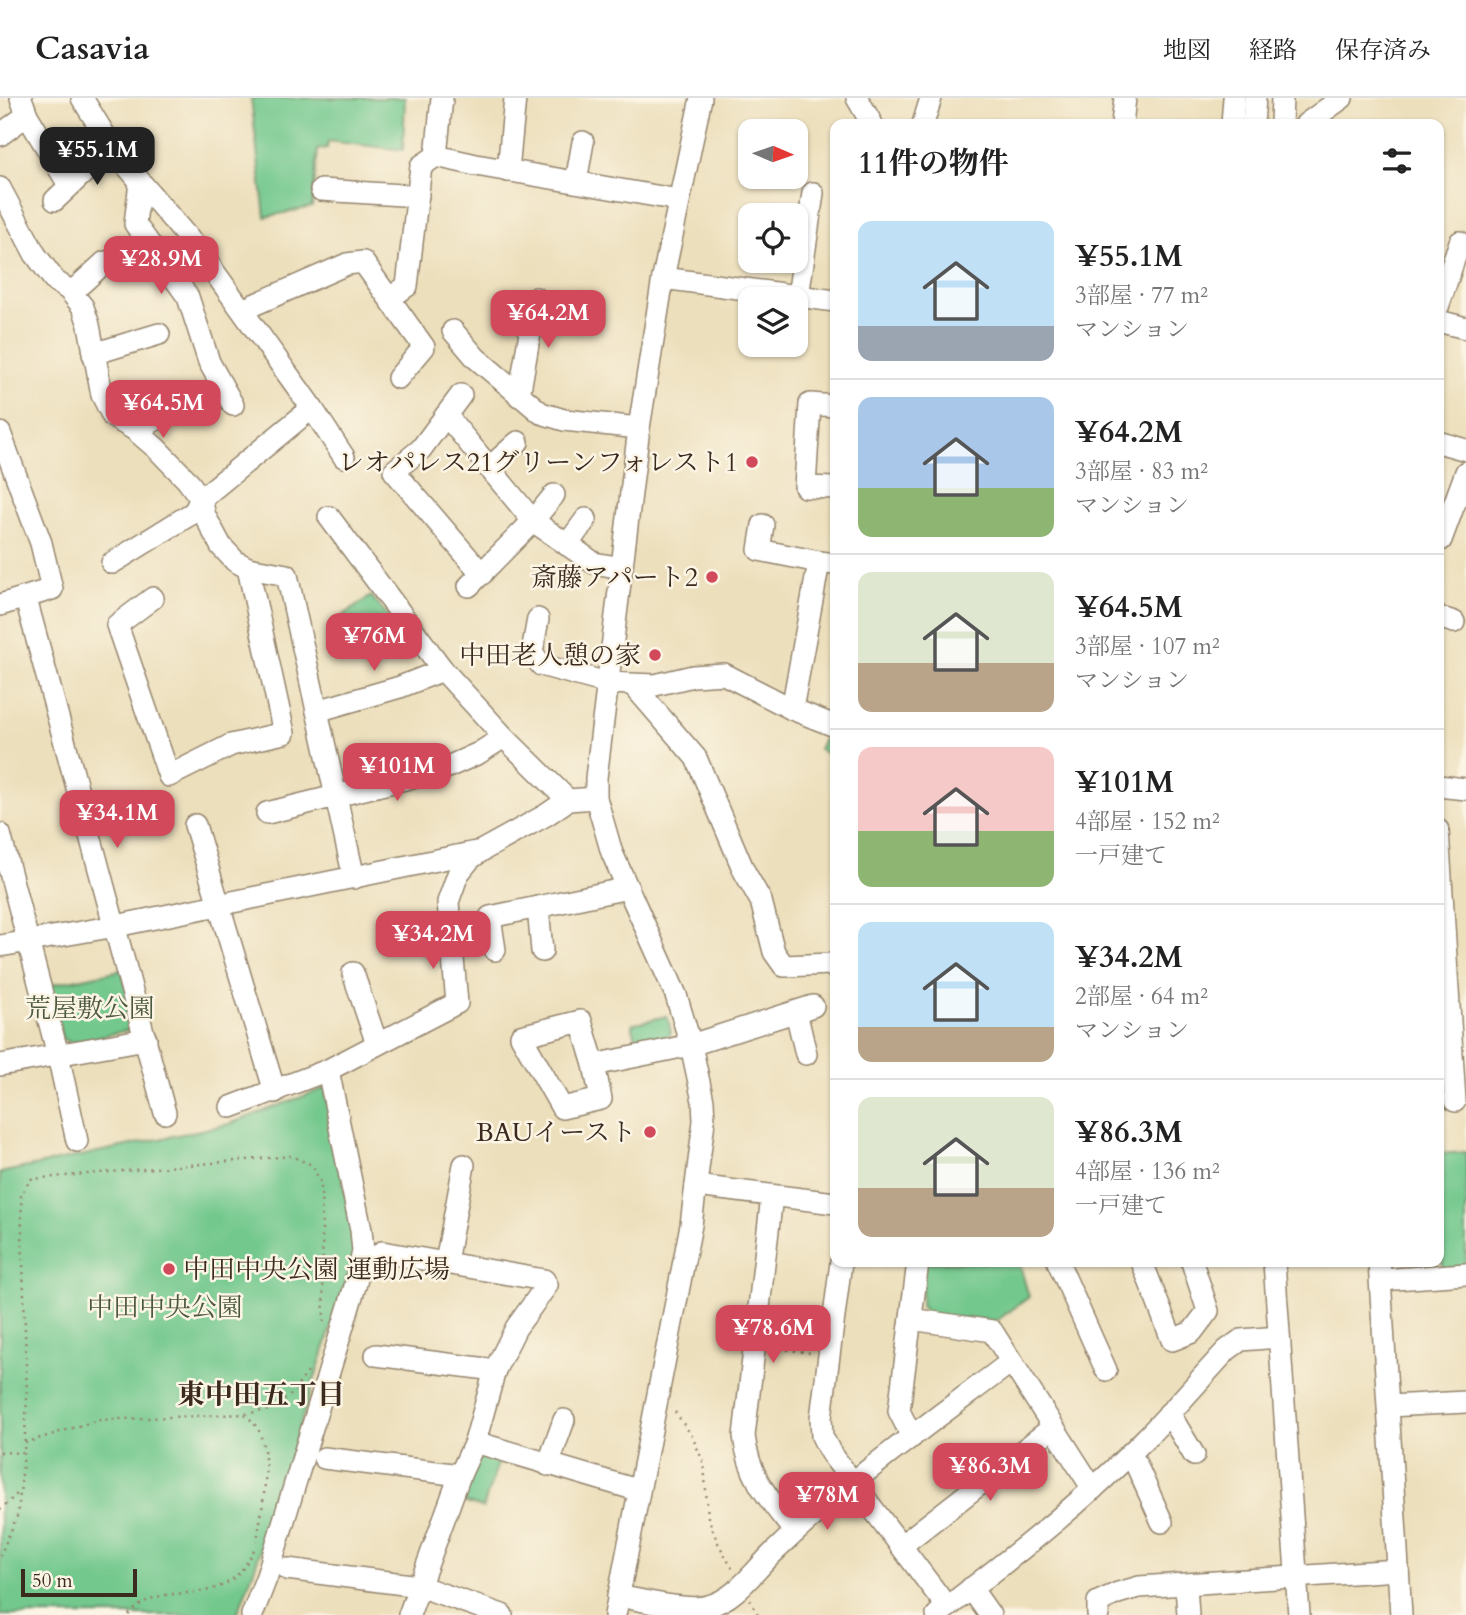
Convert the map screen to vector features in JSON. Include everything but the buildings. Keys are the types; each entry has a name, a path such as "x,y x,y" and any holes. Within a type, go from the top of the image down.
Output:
{"street":[{"path":"82,98 111,146 200,252 344,457"},
{"path":"436,156 442,98"},
{"path":"508,171 515,98"},
{"path":"701,98 663,278 639,428 596,778 596,798 612,853 676,995 691,1045 703,1111 702,1143 691,1225 616,1606 707,1607 721,1601 854,1482 1011,1363"},
{"path":"857,98 869,119"},
{"path":"925,119 931,98"},
{"path":"1123,119 1125,98"},
{"path":"1232,119 1234,98"},
{"path":"1253,119 1255,98"},
{"path":"1281,119 1282,98"},
{"path":"1313,119 1342,98"},
{"path":"0,135 24,107 62,192 111,146"},
{"path":"576,183 583,142"},
{"path":"390,298 407,286 421,166 436,156 679,200"},
{"path":"140,182 135,224 188,297 209,362 233,405"},
{"path":"0,188 5,214 55,281 72,292 83,307 89,324 102,395 113,417 135,430 156,448 201,499 205,516 222,546 235,561 248,568 287,575 354,878"},
{"path":"321,190 418,197"},
{"path":"798,287 813,193"},
{"path":"1444,289 1460,242"},
{"path":"72,292 105,261"},
{"path":"242,310 347,264 363,262 424,347 398,378"},
{"path":"663,278 738,288"},
{"path":"808,297 830,300"},
{"path":"519,396 536,298"},
{"path":"1444,322 1466,328"},
{"path":"453,331 476,358 541,413 564,420 639,428"},
{"path":"93,354 159,334"},
{"path":"461,395 421,449 394,471 475,580 533,521 554,495"},
{"path":"830,406 810,404 805,487 830,488"},
{"path":"112,563 194,512 201,499 312,408"},
{"path":"135,430 172,412"},
{"path":"446,415 533,521 594,563 622,568"},
{"path":"0,433 41,543 52,589 0,605"},
{"path":"489,468 518,442"},
{"path":"1444,444 1466,450"},
{"path":"1444,532 1466,472"},
{"path":"329,517 443,670 504,737 568,800"},
{"path":"567,545 586,519"},
{"path":"764,525 759,550 827,563 792,709"},
{"path":"153,598 117,625 169,776 231,745 284,733 248,568"},
{"path":"26,599 165,1113"},
{"path":"538,619 532,652 541,665 607,682 633,685 655,685 693,676 724,674 792,709 830,724"},
{"path":"317,711 400,687 443,670"},
{"path":"633,685 696,758 744,871 761,901 774,952 784,965 830,963"},
{"path":"267,813 440,770 479,753 504,737"},
{"path":"1444,787 1466,789"},
{"path":"0,946 116,926 481,851 568,800 596,798"},
{"path":"195,825 275,1092"},
{"path":"0,834 5,877 27,943 58,1055 77,1141"},
{"path":"231,1107 328,1070 457,1003 448,902 458,874 470,859 481,851"},
{"path":"495,950 490,917 628,888"},
{"path":"538,907 542,951"},
{"path":"1444,939 1453,1102"},
{"path":"353,973 377,1044"},
{"path":"594,1065 691,1045 804,1009 806,1054"},
{"path":"582,1021 594,1065 601,1099 562,1108 521,1036 582,1021"},
{"path":"0,1065 146,1039"},
{"path":"252,1615 277,1546 356,1283 363,1251 362,1230 328,1070"},
{"path":"446,1262 464,1165"},
{"path":"696,1186 830,1202"},
{"path":"772,1196 745,1427 747,1456 753,1474 795,1532"},
{"path":"382,1252 544,1280 547,1284 516,1328 495,1370 475,1442 460,1475 409,1615"},
{"path":"840,1267 821,1418 822,1436 830,1452 902,1545 942,1611 1033,1541 1093,1489 1170,1413 1227,1350 1241,1340 1279,1338"},
{"path":"912,1437 899,1411 917,1267"},
{"path":"1060,1267 1106,1370"},
{"path":"1144,1267 1172,1340 1192,1332 1208,1311 1194,1267"},
{"path":"1274,1267 1299,1615"},
{"path":"1401,1615 1380,1271 1466,1274"},
{"path":"911,1319 992,1331 1093,1489"},
{"path":"376,1355 495,1370"},
{"path":"1389,1406 1466,1402"},
{"path":"1170,1413 1194,1455"},
{"path":"548,1465 564,1420"},
{"path":"902,1545 1052,1428"},
{"path":"475,1442 637,1490"},
{"path":"1131,1453 1162,1522"},
{"path":"324,1458 460,1475"},
{"path":"288,1569 419,1586 502,1615"},
{"path":"1098,1615 1098,1602 1118,1592 1139,1587 1398,1570"},
{"path":"1186,1585 1188,1615"},
{"path":"971,1588 990,1615"}],"path":[{"path":"0,1556 18,1514 18,1492 25,1443 27,1398 20,1194 31,1179 291,1156 312,1165 321,1183 324,1334"},
{"path":"754,1345 829,1355"},
{"path":"25,1443 98,1420 244,1414 269,1409 289,1397 311,1367"},
{"path":"656,1398 668,1403 692,1436 704,1464 708,1517 717,1541 758,1615"},
{"path":"129,1615 151,1597 198,1592 228,1583 246,1566 257,1544 264,1489 264,1449 258,1428 244,1414"},
{"path":"0,1452 24,1453"},
{"path":"0,1510 18,1492"}],"green space":[{"path":"251,98 405,98 403,150 328,141 327,148 318,149 312,207 265,217"},
{"path":"371,596 404,635 352,657 338,626 341,617"},
{"path":"825,737 830,738 830,756 819,749"},
{"name":"荒屋敷公園","path":"122,970 133,1019 129,1030 73,1043 62,1039 49,985"},
{"path":"667,1016 671,1032 665,1043 638,1049 632,1024"},
{"name":"中田中央公園","path":"325,1088 356,1249 255,1567 237,1615 0,1615 0,1173 229,1124"},
{"path":"1466,1152 1466,1267 1443,1269 1444,1154"},
{"path":"923,1267 1020,1267 1029,1297 996,1321 930,1316 921,1306"},
{"path":"487,1454 500,1457 483,1508 460,1501 474,1461"}],"place":[{"name":"レオパレス21グリーンフォレスト1","path":"752,462"},
{"name":"斎藤アパート2","path":"712,577"},
{"name":"中田老人憩の家","path":"655,655"},
{"name":"BAUイースト","path":"650,1132"},
{"name":"中田中央公園 運動広場","path":"169,1269"}],"district":[{"name":"東中田五丁目","path":"261,1394"}]}
